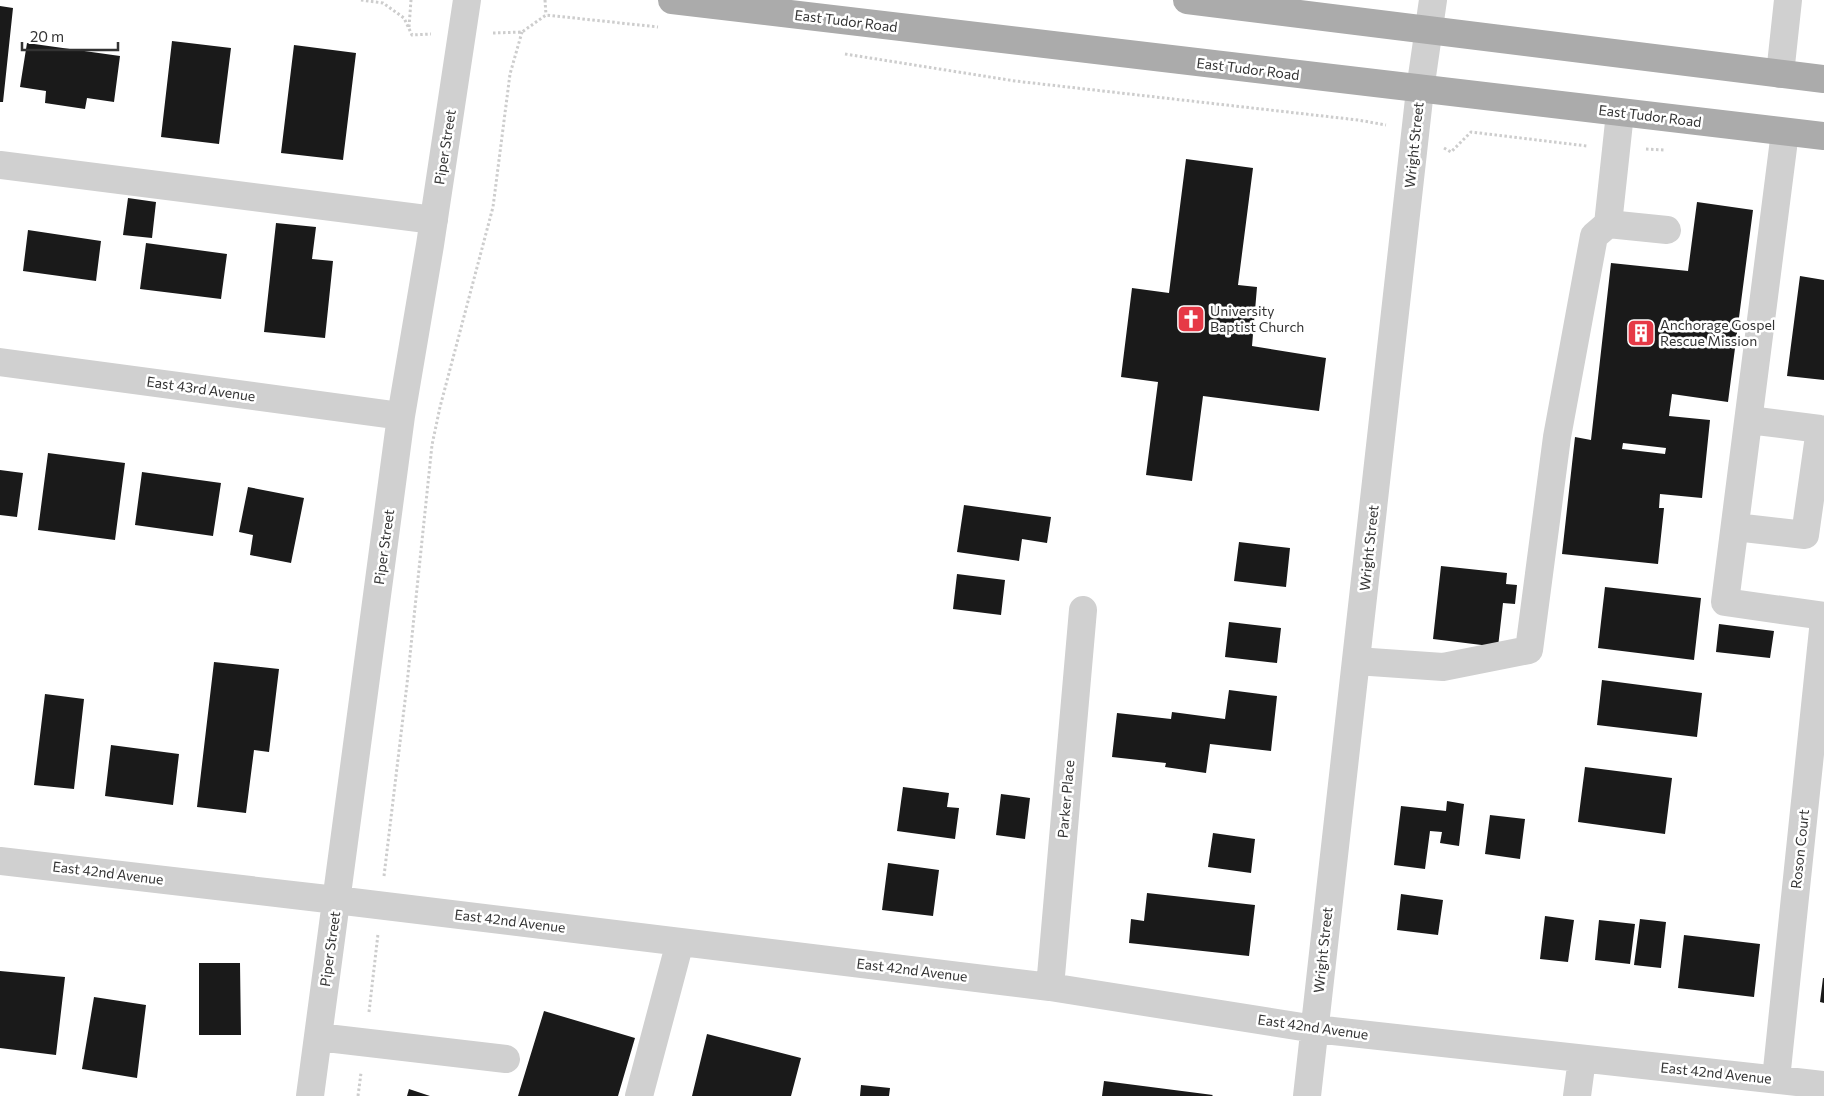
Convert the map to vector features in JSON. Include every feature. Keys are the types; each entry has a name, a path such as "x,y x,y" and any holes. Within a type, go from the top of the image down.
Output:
{"main road":[{"name":"East Tudor Road","path":"672,0 1420,90 1824,136"},
{"path":"1187,0 1304,7 1429,30 1824,79"}],"street":[{"name":"Piper Street","path":"310,1096 401,416 434,220 467,0"},
{"name":"Wright Street","path":"1307,1096 1415,131 1433,0"},
{"path":"1780,74 1788,0"},
{"path":"1356,662 1443,667 1529,650 1557,437 1594,236 1608,224 1620,113"},
{"path":"1785,132 1726,602 1824,616"},
{"path":"0,165 434,220"},
{"path":"1608,224 1667,230"},
{"name":"East 43rd Avenue","path":"0,362 401,416"},
{"path":"1735,527 1805,535 1820,429 1749,420"},
{"name":"Parker Place","path":"1050,987 1083,610"},
{"name":"Roson Court","path":"1776,1079 1824,620"},
{"name":"East 42nd Avenue","path":"0,861 381,905 1050,987 1314,1029 1824,1085"},
{"path":"639,1096 680,942"},
{"path":"318,1038 506,1059"},
{"path":"1577,1096 1582,1059"}],"path":[{"path":"361,0 383,3 404,18 412,35"},
{"path":"409,28 411,0"},
{"path":"545,0 546,15"},
{"path":"358,1096 408,674 432,445 493,208 510,74 522,32 546,15 662,28"},
{"path":"838,53 1015,81 1358,120 1423,132 1451,152 1471,132 1595,147 1671,150"}],"building":[{"path":"0,6 13,8 3,102 0,102"},
{"path":"172,41 231,48 219,144 161,137"},
{"path":"27,43 120,56 114,102 87,98 85,109 45,103 46,91 20,87"},
{"path":"294,45 356,53 343,160 281,153"},
{"name":"University Baptist Church","path":"1186,159 1253,168 1238,285 1257,287 1252,346 1326,358 1319,411 1203,396 1192,481 1146,475 1158,382 1121,377 1132,288 1169,293"},
{"path":"128,198 156,202 152,238 123,235"},
{"path":"1697,202 1753,210 1728,402 1672,394 1669,416 1710,420 1702,498 1660,494 1659,508 1664,508 1658,564 1562,554 1575,437 1591,440 1611,263 1688,271","holes":["1623,443 1666,448 1665,454 1622,449"]},
{"path":"276,223 316,227 312,259 333,261 325,338 264,332"},
{"path":"28,230 101,241 96,281 23,271"},
{"path":"146,243 227,254 221,299 140,289"},
{"path":"1800,276 1824,280 1824,380 1787,376"},
{"path":"48,453 125,463 115,540 38,530"},
{"path":"0,470 23,473 17,517 0,515"},
{"path":"142,472 221,483 213,536 135,525"},
{"path":"248,487 304,498 291,563 250,555 253,535 239,532"},
{"path":"964,505 1051,517 1047,543 1022,539 1019,561 957,552"},
{"path":"1239,542 1290,548 1286,587 1234,581"},
{"path":"1441,566 1507,573 1506,584 1517,585 1515,604 1503,603 1498,647 1433,639"},
{"path":"957,574 1005,580 1001,615 953,609"},
{"path":"1605,587 1701,598 1694,660 1598,648"},
{"path":"1229,622 1281,628 1277,663 1225,657"},
{"path":"1719,624 1774,631 1770,658 1716,652"},
{"path":"214,662 279,669 269,752 254,750 246,813 197,807"},
{"path":"1602,680 1702,693 1697,737 1597,725"},
{"path":"1229,690 1277,696 1271,751 1210,744 1206,773 1165,767 1166,763 1112,757 1117,713 1171,719 1172,712 1225,719"},
{"path":"45,694 84,699 74,789 34,785"},
{"path":"111,745 179,754 173,805 105,796"},
{"path":"1585,767 1672,778 1665,834 1578,822"},
{"path":"903,787 949,793 947,807 959,808 955,839 897,831"},
{"path":"1001,794 1030,798 1025,839 996,835"},
{"path":"1447,801 1464,804 1459,846 1440,843 1442,832 1430,831 1425,869 1394,865 1401,806 1446,811"},
{"path":"1490,815 1525,819 1520,859 1485,854"},
{"path":"1213,833 1255,839 1251,873 1208,867"},
{"path":"888,863 939,870 933,916 882,910"},
{"path":"1147,893 1255,905 1249,956 1129,943 1131,919 1144,921"},
{"path":"1401,894 1443,900 1438,935 1397,930"},
{"path":"1545,916 1574,920 1568,962 1540,959"},
{"path":"1640,919 1666,922 1661,968 1634,965"},
{"path":"1599,920 1635,924 1630,964 1595,960"},
{"path":"1684,935 1760,944 1754,997 1678,988"},
{"path":"199,963 240,963 241,1035 199,1035"},
{"path":"0,971 65,977 56,1055 0,1048"},
{"path":"1824,978 1824,1003 1820,1002"},
{"path":"94,997 146,1005 137,1078 82,1069"},
{"path":"544,1011 635,1038 618,1096 518,1096"},
{"path":"707,1034 801,1058 791,1096 692,1096"},
{"path":"1104,1081 1213,1095 1102,1096"},
{"path":"861,1085 890,1088 889,1096 860,1096"},
{"path":"409,1089 430,1096 407,1096"}],"place":[{"name":"University Baptist Church","path":"1191,319"},
{"name":"Anchorage Gospel Rescue Mission","path":"1641,333"}]}
